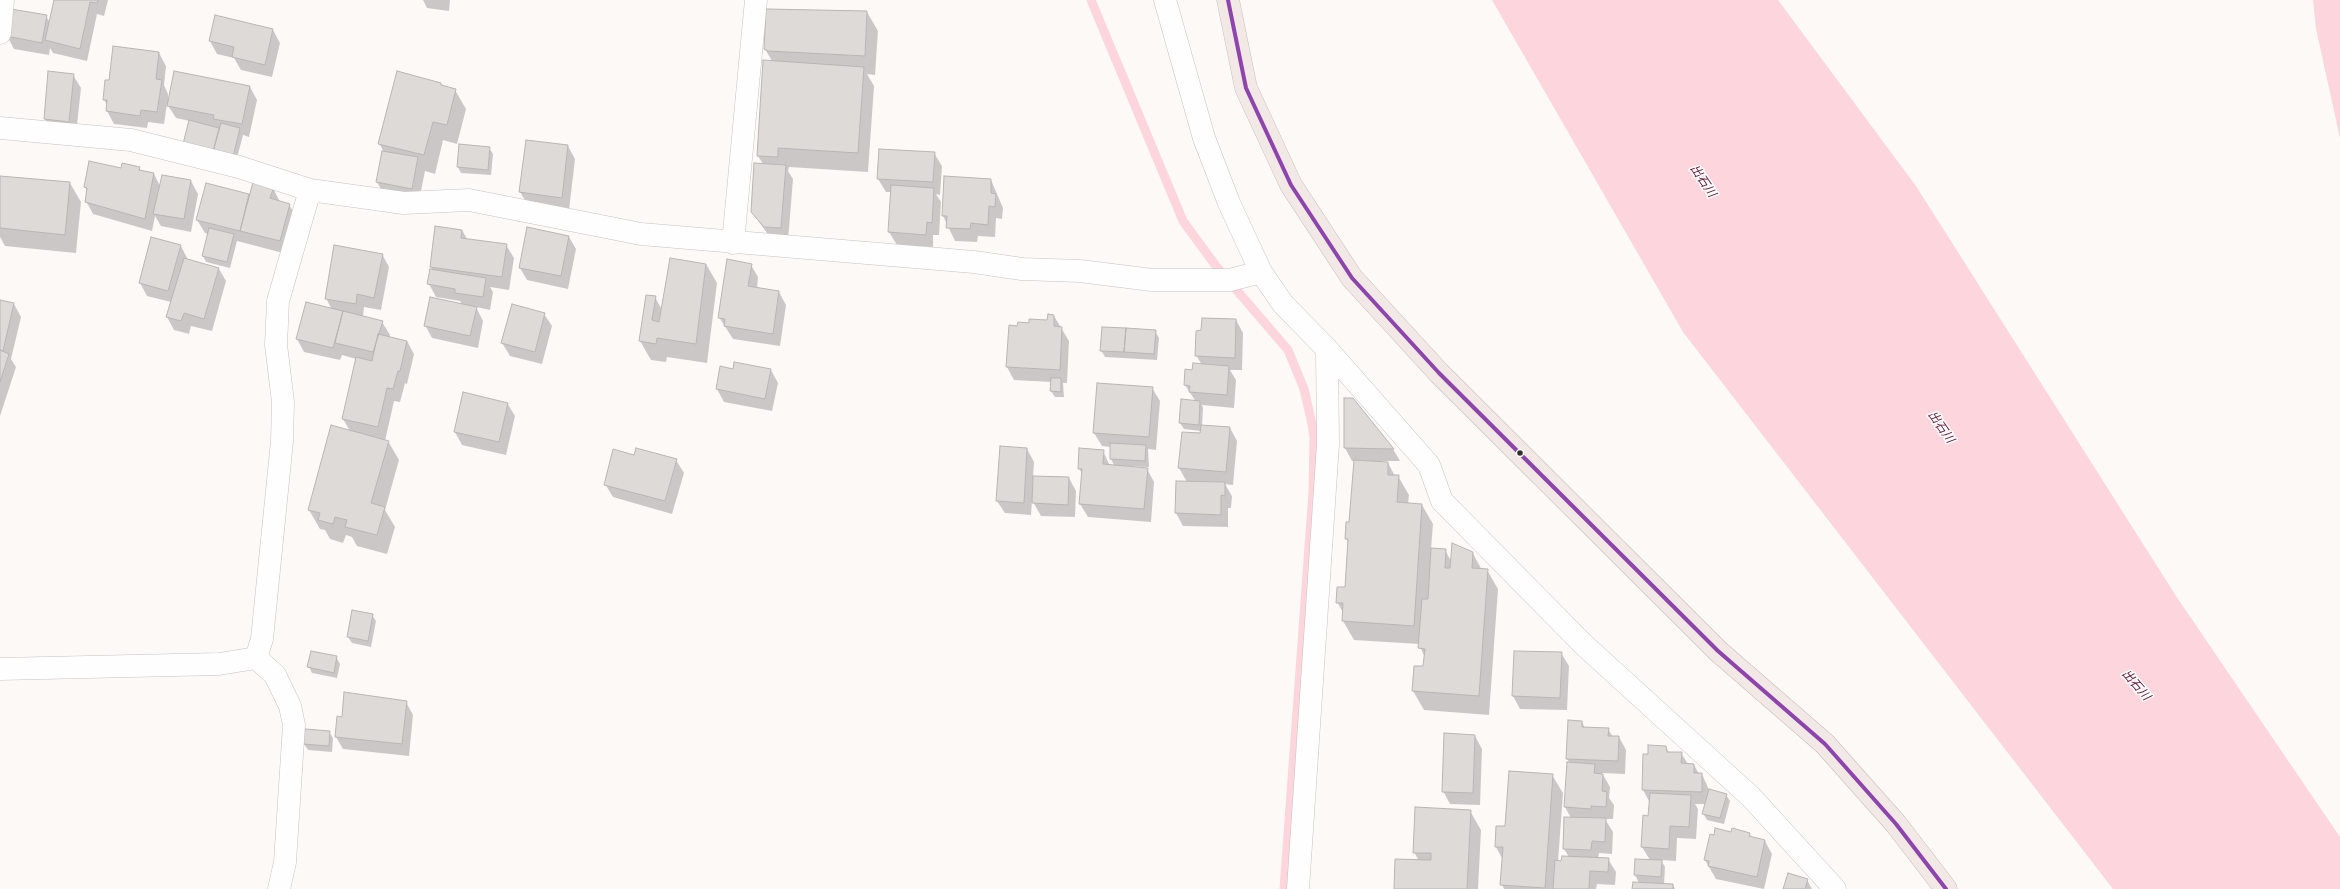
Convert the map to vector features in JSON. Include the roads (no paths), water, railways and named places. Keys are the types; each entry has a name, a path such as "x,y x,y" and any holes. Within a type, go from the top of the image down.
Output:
{"highway":[{"path":"1228,0 1246,88 1291,185 1352,278 1439,373 1718,651 1825,744 1896,824 1946,889"}],"street":[{"path":"0,33 3,0"},
{"path":"733,243 756,0"},
{"path":"1165,0 1204,138 1229,203 1261,272 1283,304 1327,349 1430,465 1442,501 1584,645 1751,797 1835,889"},
{"path":"0,128 131,140 238,167 310,190 404,203 469,200 641,234 733,243 974,262 1022,269 1080,271 1152,280 1230,280 1261,272"},
{"path":"256,658 262,639 282,442 283,402 276,345 278,301 310,190"},
{"path":"1298,889 1328,444 1327,349"},
{"path":"0,669 219,664 256,658"},
{"path":"256,658 275,675 290,706 294,725 285,862 280,889"}],"water":[{"name":"出石川","path":"1492,0 1778,0 1916,186 2176,596 2340,837 2340,889 2113,889 1683,332"},
{"path":"2313,0 2340,0 2340,138 2316,29"}],"waterway":[{"path":"1091,0 1183,221 1216,266 1288,350 1304,389 1312,424 1314,437 1313,492 1284,889"}]}
